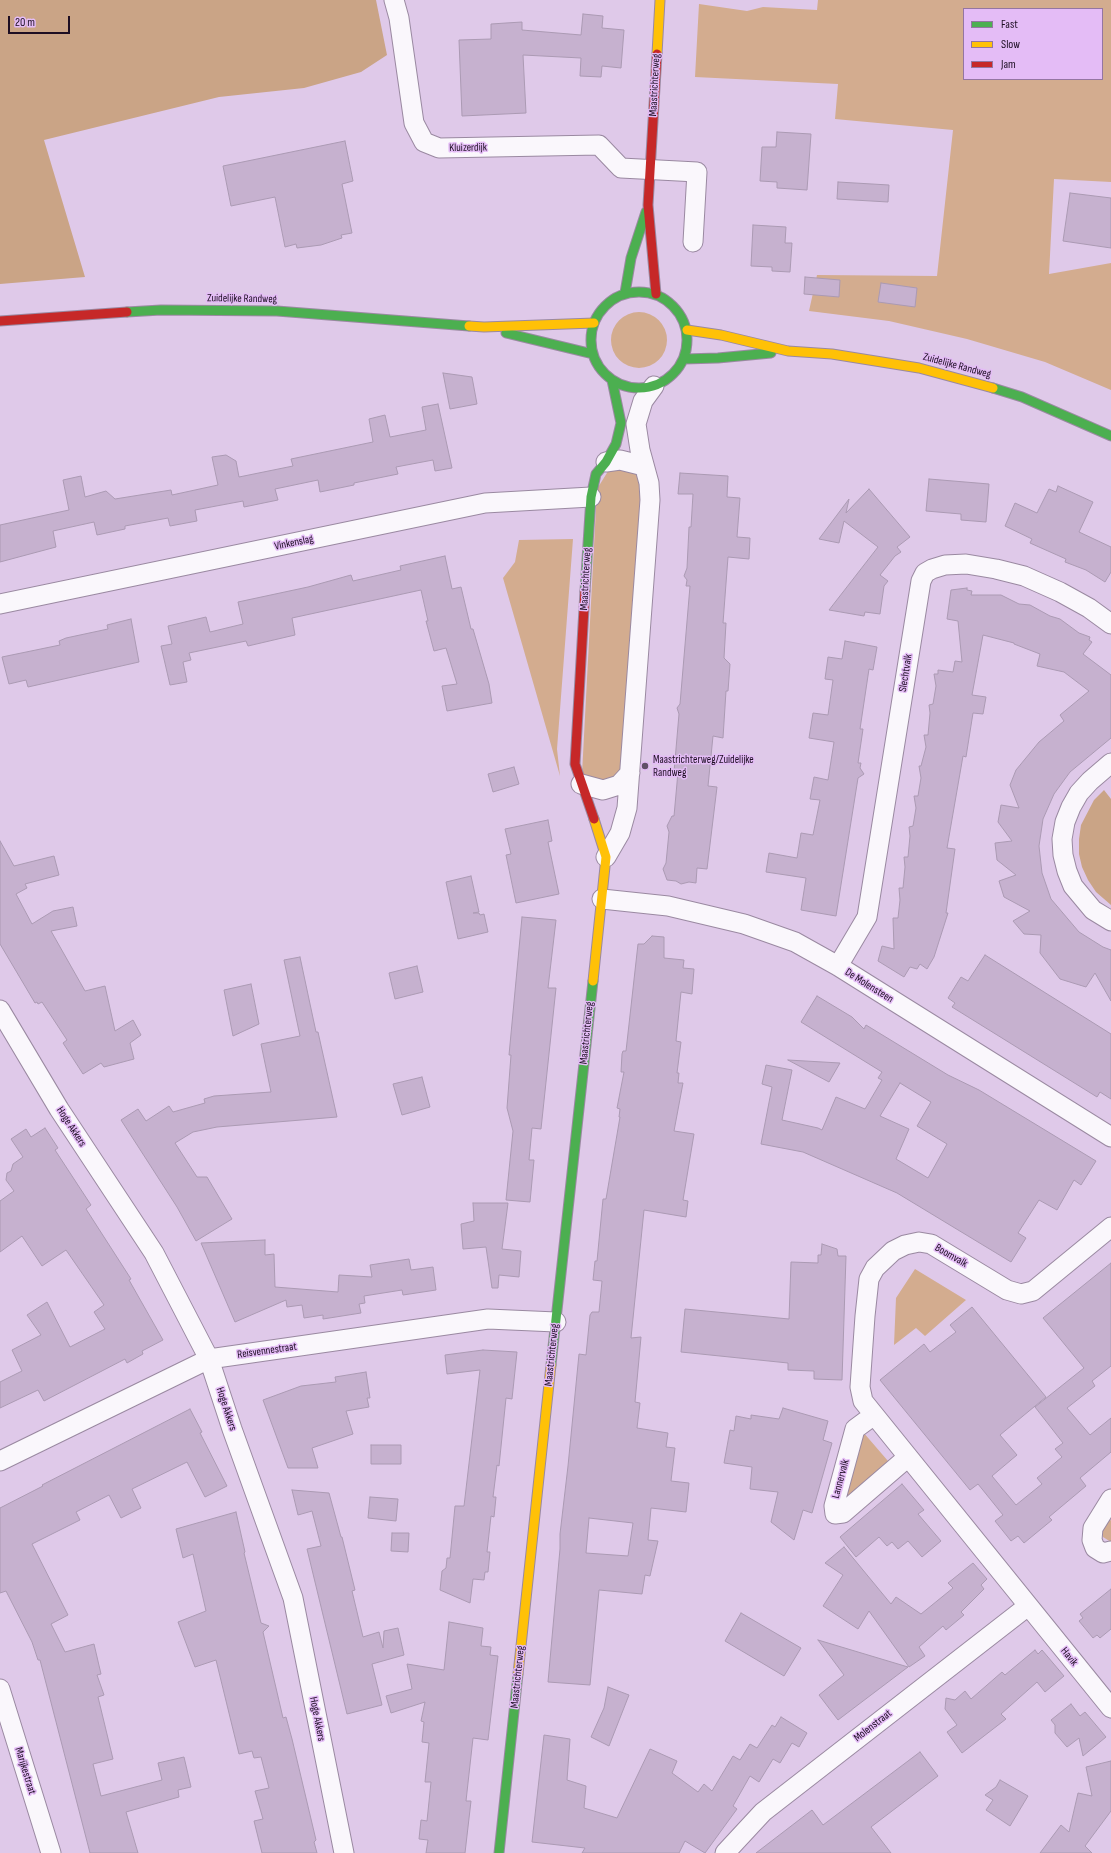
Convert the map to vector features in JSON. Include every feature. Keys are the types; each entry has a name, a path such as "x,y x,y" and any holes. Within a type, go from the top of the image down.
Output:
{"main road":[{"name":"Maastrichterweg","path":"656,294 648,205 660,0"},
{"name":"Maastrichterweg","path":"625,293 631,258 648,205"},
{"path":"640,291 656,294 670,302 681,314 687,330 687,346 684,359 677,371 666,380 654,386 640,388 625,386 612,380 600,369 593,354 591,337 594,323 601,310 612,300 625,293 640,291"},
{"name":"Zuidelijke Randweg","path":"0,321 162,310 277,311 484,327 594,323"},
{"name":"Zuidelijke Randweg","path":"484,327 593,354"},
{"name":"Zuidelijke Randweg","path":"687,330 721,335 788,351 832,354 919,368 970,381 1022,397 1111,436"},
{"name":"Zuidelijke Randweg","path":"684,359 718,358 788,351"},
{"name":"Maastrichterweg","path":"499,1853 606,857 575,764 591,497 596,474 606,462 616,444 621,423 612,380"}],"street":[{"name":"Kluizerdijk","path":"394,0 399,18 414,123 424,142 439,148 599,145 621,168 650,169"},
{"path":"650,169 697,172 693,242"},
{"name":"Maastrichterweg","path":"606,857 620,833 626,808 630,774 650,500 649,483 644,466 636,424 643,401 654,386"},
{"path":"606,462 620,460 644,466"},
{"name":"Vinkenslag","path":"0,604 485,503 591,497"},
{"name":"Slechtvalk","path":"838,966 867,917 921,581 925,573 945,565 966,564 1024,576 1066,595 1090,608 1111,624"},
{"path":"1111,763 1090,781 1079,793 1065,822 1062,839 1063,855 1073,886 1093,910 1111,921"},
{"path":"581,784 603,790 618,785 630,774"},
{"name":"De Molensteen","path":"602,899 668,906 744,924 795,942 838,966 1111,1137"},
{"name":"Hoge Akkers","path":"0,1010 59,1109 154,1253 209,1359 232,1429 293,1598 344,1853"},
{"name":"Boomvalk","path":"874,1415 863,1401 860,1387 869,1279 879,1264 894,1251 904,1245 919,1242 931,1244 1007,1290 1021,1294 1033,1291 1111,1227"},
{"name":"Reisvennestraat","path":"0,1461 209,1359 488,1319 556,1322"},
{"path":"874,1415 1028,1606"},
{"name":"Lannervalk","path":"874,1415 855,1428 834,1506 836,1514 843,1513 908,1458"},
{"path":"1111,1499 1093,1528 1092,1540 1095,1548 1103,1553 1111,1551"},
{"name":"Havik","path":"1028,1606 1111,1708"},
{"name":"Molenstraat","path":"725,1853 763,1812 1028,1606"},
{"name":"Marijkestraat","path":"0,1689 51,1853"}],"shaded area":[{"path":"0,0 376,0 387,55 361,72 304,88 219,97 44,140 85,277 0,284"},
{"path":"818,0 1111,0 1111,182 1054,179 1049,274 1111,263 1111,390 1045,362 967,339 889,321 809,311 817,275 937,276 953,130 835,119 838,84 695,77 699,4 747,11 763,7 817,10"},
{"path":"633,312 645,312 655,316 663,324 667,334 667,346 663,356 655,364 645,368 633,368 623,364 615,356 611,346 611,334 615,324 623,316"},
{"path":"610,468 634,471 640,480 643,489 624,765 617,779 605,784 582,774 597,489"},
{"path":"573,539 557,749 560,776 503,578 515,562 519,540"},
{"path":"1104,790 1111,799 1111,905 1096,892 1088,880 1082,867 1079,854 1081,825 1094,800"},
{"path":"915,1269 966,1300 925,1336 916,1328 894,1345 896,1298"},
{"path":"863,1432 888,1461 844,1500"},
{"path":"1111,1520 1111,1542 1103,1537 1102,1532 1107,1522"}],"building":[{"path":"583,14 603,16 602,28 624,30 621,68 602,66 601,77 580,76 581,58 523,55 526,113 462,116 459,40 491,39 491,24 522,22 522,30 581,35"},
{"path":"777,132 811,134 807,190 777,188 777,182 760,181 762,147 776,147"},
{"path":"345,141 353,181 342,184 352,233 341,235 342,238 321,245 297,248 296,244 285,247 275,197 231,206 223,166"},
{"path":"838,182 889,185 888,202 837,199"},
{"path":"1070,193 1111,198 1111,248 1063,241"},
{"path":"753,225 786,227 785,243 792,243 790,272 772,271 772,267 751,266"},
{"path":"805,277 840,280 839,297 804,294"},
{"path":"881,283 917,288 915,307 878,302"},
{"path":"443,373 472,377 477,404 450,409"},
{"path":"438,404 452,468 435,471 433,460 396,467 398,474 320,492 318,480 275,489 278,500 244,507 243,501 195,510 197,521 170,526 168,518 125,526 125,529 97,535 94,522 53,531 56,547 0,562 0,525 69,510 63,480 81,476 85,497 106,491 115,499 171,490 172,495 218,485 212,457 226,455 236,461 239,477 293,466 291,459 373,442 369,419 385,415 390,437 426,430 422,407"},
{"path":"680,473 728,476 727,497 740,498 737,537 750,538 749,559 728,557 723,623 726,623 724,658 730,664 728,691 726,691 723,738 713,736 708,786 717,787 707,869 697,868 696,883 689,882 681,884 676,881 667,880 663,869 666,863 669,832 667,826 672,816 674,816 678,772 674,772 679,714 677,708 680,704 690,586 686,586 687,580 684,576 687,568 689,527 691,527 693,494 678,494"},
{"path":"929,479 989,484 986,522 961,520 961,514 926,511"},
{"path":"1058,486 1093,502 1079,532 1111,547 1111,572 1105,582 1086,570 1065,562 1066,559 1030,543 1032,539 1005,526 1015,503 1037,513 1049,489 1056,492"},
{"path":"869,489 910,537 897,547 901,552 895,556 880,575 888,581 884,586 880,614 865,612 864,616 829,610 878,547 844,521 839,543 819,539 849,499 846,513"},
{"path":"445,556 452,589 461,587 471,629 473,629 489,684 492,703 447,711 442,686 457,684 446,648 434,651 426,621 428,621 421,590 292,618 295,635 248,646 246,641 189,653 191,660 183,662 187,682 170,685 161,646 172,644 168,626 206,617 210,632 243,624 238,602 308,587 351,575 353,581 401,570 400,566"},
{"path":"967,588 967,590 972,591 971,595 1001,595 1019,604 1030,605 1050,616 1060,619 1079,633 1090,637 1089,640 1092,642 1083,654 1111,675 1111,738 1070,772 1054,794 1043,819 1039,846 1042,873 1051,899 1079,932 1103,947 1111,950 1111,1001 1095,973 1086,987 1060,979 1040,953 1041,935 1024,934 1013,921 1030,911 1004,897 999,881 1016,875 997,860 995,843 1012,841 998,822 1001,805 1019,808 1010,785 1016,770 1039,742 1064,721 1060,715 1089,691 1064,672 1037,666 1040,654 1014,643 983,635 972,695 986,697 983,714 973,713 966,757 963,756 947,848 955,849 946,913 948,913 934,957 927,969 920,964 917,969 910,967 904,977 878,961 882,946 894,949 893,918 898,918 900,900 899,888 903,888 905,867 904,857 908,857 910,836 909,827 913,826 916,808 914,796 918,796 921,778 919,766 921,766 926,747 924,735 928,735 930,713 929,705 933,704 936,686 934,674 938,674 938,670 953,672 955,661 962,662 958,621 947,619 951,590"},
{"path":"131,619 139,662 28,687 26,680 9,684 2,657 60,645 59,641 66,638 108,629 107,625"},
{"path":"845,641 877,647 873,670 869,669 860,729 863,729 858,763 861,763 860,768 864,774 858,778 836,916 801,910 806,878 766,872 769,853 797,858 801,833 813,835 820,800 810,799 814,777 828,780 834,742 809,738 813,713 828,715 833,680 825,679 828,657 842,659"},
{"path":"514,767 519,784 493,792 488,774"},
{"path":"548,820 552,841 548,842 559,894 516,903 506,855 511,854 505,829"},
{"path":"0,841 14,866 54,856 59,875 25,884 27,888 16,894 32,924 53,911 73,907 77,926 51,931 85,991 105,986 115,1031 133,1020 141,1035 130,1043 134,1059 104,1067 101,1063 83,1074 63,1043 67,1040 42,1002 38,1004 37,1002 35,1003 0,944"},
{"path":"471,876 479,912 473,913 479,913 480,915 484,914 488,932 458,939 446,882"},
{"path":"522,917 556,920 548,988 556,988 541,1129 532,1128 529,1160 534,1160 530,1202 506,1200 513,1131 507,1108 511,1055 509,1055"},
{"path":"652,936 664,937 664,958 684,960 683,968 694,969 692,994 681,992 676,1041 681,1042 677,1073 679,1073 678,1083 683,1083 674,1131 694,1134 683,1200 688,1201 686,1217 644,1210 631,1338 641,1337 635,1402 640,1403 637,1428 668,1433 666,1447 675,1448 671,1481 689,1483 686,1512 651,1508 648,1540 658,1541 650,1576 645,1575 642,1594 599,1590 590,1685 548,1682 560,1549 560,1534 579,1354 586,1355 590,1315 592,1312 599,1312 602,1281 593,1280 595,1261 597,1261 603,1199 606,1199 620,1117 620,1109 617,1108 624,1072 621,1072 622,1054 623,1051 626,1051 638,944 644,944","holes":["589,1518 633,1523 628,1556 586,1553"]},
{"path":"985,955 1111,1034 1111,1099 1100,1092 1097,1097 952,1007 955,1003 948,998 961,977 968,981"},
{"path":"300,957 316,1032 318,1032 337,1117 217,1127 193,1132 175,1143 197,1177 207,1177 232,1219 196,1241 177,1207 121,1120 138,1109 146,1121 169,1106 173,1112 205,1103 204,1099 214,1096 271,1092 261,1044 300,1036 284,960"},
{"path":"417,966 423,992 395,999 389,973"},
{"path":"251,984 259,1024 233,1036 224,990"},
{"path":"817,996 852,1017 864,1029 866,1025 948,1075 979,1090 1096,1161 1081,1185 1074,1180 1057,1210 1039,1200 1018,1233 1026,1238 1011,1262 897,1193 803,1152 761,1144 772,1087 762,1084 766,1065 792,1070 782,1120 822,1130 836,1097 865,1109 882,1080 878,1078 882,1072 801,1022","holes":["900,1083 931,1102 917,1126 947,1144 928,1178 896,1159 909,1129 880,1116"]},
{"path":"788,1060 840,1063 829,1082"},
{"path":"422,1077 430,1107 402,1115 393,1084"},
{"path":"45,1128 58,1148 55,1150 91,1205 86,1209 131,1279 129,1280 163,1340 142,1351 143,1354 127,1363 125,1359 44,1401 38,1390 0,1408 0,1382 22,1371 12,1350 41,1335 27,1315 47,1302 70,1347 105,1329 94,1312 104,1305 66,1250 42,1266 22,1236 0,1252 0,1201 14,1191 6,1180 7,1173 11,1171 13,1164 23,1157 11,1139 26,1129 31,1137"},
{"path":"473,1203 508,1203 502,1249 521,1251 519,1277 499,1275 498,1288 492,1288 486,1247 463,1249 461,1224 474,1221"},
{"path":"265,1240 265,1255 274,1254 275,1287 338,1292 339,1275 372,1277 370,1265 409,1259 411,1270 433,1267 436,1290 403,1295 402,1290 364,1296 365,1303 359,1304 361,1313 323,1319 323,1315 304,1318 302,1305 287,1307 286,1300 235,1322 201,1243"},
{"path":"822,1244 837,1249 838,1256 846,1256 842,1380 814,1379 814,1371 788,1370 788,1363 681,1352 685,1309 789,1319 791,1262 818,1263 818,1255 821,1255"},
{"path":"1111,1263 1111,1366 1092,1381 1095,1386 1067,1408 1090,1435 1111,1418 1111,1452 1080,1478 1086,1486 1049,1517 1052,1520 1024,1543 1018,1536 1011,1541 995,1521 1003,1515 978,1484 970,1490 880,1380 924,1344 930,1352 956,1332 950,1325 972,1307 1046,1397 1000,1435 1017,1455 992,1476 1016,1505 1042,1484 1037,1478 1062,1457 1055,1449 1063,1443 1035,1407 1084,1368 1043,1318"},
{"path":"483,1350 517,1352 512,1399 506,1398 499,1466 497,1465 493,1497 496,1497 494,1517 491,1516 487,1552 490,1552 488,1572 485,1572 484,1580 473,1579 470,1603 440,1590 442,1571 446,1568 447,1558 450,1558 455,1506 464,1506 480,1370 447,1374 445,1355"},
{"path":"366,1372 370,1398 367,1398 369,1407 346,1411 353,1434 312,1448 318,1468 288,1468 263,1400 301,1386 336,1382 335,1377"},
{"path":"783,1408 828,1421 823,1440 832,1443 812,1513 803,1510 794,1540 771,1522 778,1492 750,1489 752,1467 724,1463 730,1430 734,1431 736,1416 751,1419 751,1415 779,1419"},
{"path":"190,1409 202,1432 200,1433 227,1486 205,1497 187,1462 132,1489 141,1508 121,1518 109,1495 76,1512 80,1520 32,1544 68,1615 51,1624 65,1652 94,1644 101,1674 97,1675 104,1695 98,1697 113,1759 93,1764 101,1796 162,1780 158,1763 184,1757 191,1787 178,1790 179,1797 126,1812 138,1853 90,1853 40,1660 38,1660 32,1642 6,1591 0,1593 0,1508"},
{"path":"371,1445 401,1445 401,1464 371,1464"},
{"path":"902,1484 924,1510 918,1514 941,1541 922,1557 908,1541 898,1549 892,1542 887,1546 879,1537 856,1557 840,1537"},
{"path":"292,1490 329,1493 355,1590 352,1591 363,1637 379,1632 383,1648 384,1631 398,1628 404,1655 372,1664 382,1705 347,1714 307,1549 321,1546 312,1511 298,1515"},
{"path":"370,1497 398,1499 396,1521 368,1518"},
{"path":"236,1512 244,1553 261,1623 269,1626 263,1632 283,1718 286,1717 292,1739 316,1840 314,1842 317,1853 262,1853 254,1821 263,1819 255,1791 269,1788 261,1757 254,1758 252,1751 239,1754 216,1660 195,1667 178,1622 206,1611 193,1554 183,1558 176,1529"},
{"path":"392,1533 409,1533 408,1552 391,1551"},
{"path":"844,1547 891,1604 896,1597 921,1614 953,1588 948,1583 973,1563 987,1579 981,1585 984,1589 961,1612 964,1615 946,1630 943,1626 919,1647 925,1656 909,1667 869,1611 858,1629 823,1606 843,1575 825,1563"},
{"path":"1111,1589 1111,1629 1100,1638 1097,1635 1093,1638 1079,1621 1083,1618 1080,1614"},
{"path":"741,1613 801,1648 784,1676 725,1641"},
{"path":"449,1622 483,1628 481,1646 491,1647 490,1655 498,1656 488,1740 473,1738 466,1801 471,1801 465,1853 426,1853 428,1840 419,1839 421,1820 427,1821 431,1782 425,1782 429,1743 422,1742 424,1722 421,1721 425,1702 391,1713 386,1696 412,1689 407,1664 444,1670"},
{"path":"818,1640 908,1667 838,1720 819,1695 844,1675"},
{"path":"1035,1650 1038,1654 1042,1650 1064,1676 1045,1692 1037,1682 1001,1714 1006,1719 962,1753 947,1732 957,1725 945,1709 946,1698 955,1700 965,1691 971,1699 1002,1672 1005,1675"},
{"path":"608,1687 629,1695 609,1746 591,1737 604,1708"},
{"path":"1071,1704 1080,1716 1085,1712 1106,1737 1083,1756 1079,1738 1067,1747 1055,1733 1055,1725 1051,1720"},
{"path":"781,1717 807,1733 799,1747 792,1743 780,1763 773,1759 759,1782 750,1776 733,1806 737,1809 705,1853 685,1841 679,1853 582,1853 585,1848 532,1842 544,1735 570,1739 567,1780 586,1786 584,1808 617,1818 650,1749 677,1761 672,1773 698,1792 704,1784 712,1791 733,1756 740,1760 750,1744 757,1748 772,1725 775,1727"},
{"path":"920,1752 938,1776 871,1827 891,1853 756,1853 812,1810 823,1825"},
{"path":"1111,1761 1111,1811 1085,1846 1092,1853 1040,1853 1061,1825 1069,1832 1078,1793 1092,1796 1086,1767"},
{"path":"1000,1780 1028,1796 1010,1826 986,1810 993,1800 985,1795 996,1787"}],"traffic: fast":[{"path":"625,293 631,258 646,212"},
{"path":"639,292 657,295 673,306 684,322 687,340 684,358 673,374 657,385 639,388 621,385 605,374 594,358 591,340 594,322 605,306 621,295 639,292"},
{"path":"127,312 161,310 277,311 469,326"},
{"path":"506,333 593,354"},
{"path":"684,359 718,358 771,353"},
{"path":"585,591 591,497 596,474 606,462 616,444 621,423 612,380"},
{"path":"993,388 1022,397 1111,436"},
{"path":"551,1365 593,981"},
{"path":"499,1853 518,1674"}],"traffic: slow":[{"path":"657,54 660,0"},
{"path":"469,326 484,327 594,323"},
{"path":"687,330 721,335 788,351 832,354 919,368 993,388"},
{"path":"593,981 606,857 594,819"},
{"path":"518,1674 551,1365"}],"traffic: jam":[{"path":"656,294 648,205 657,54"},
{"path":"0,321 127,312"},
{"path":"585,591 575,764 594,819"}],"place":[{"name":"Maastrichterweg/Zuidelijke Randweg","path":"645,766"}]}
